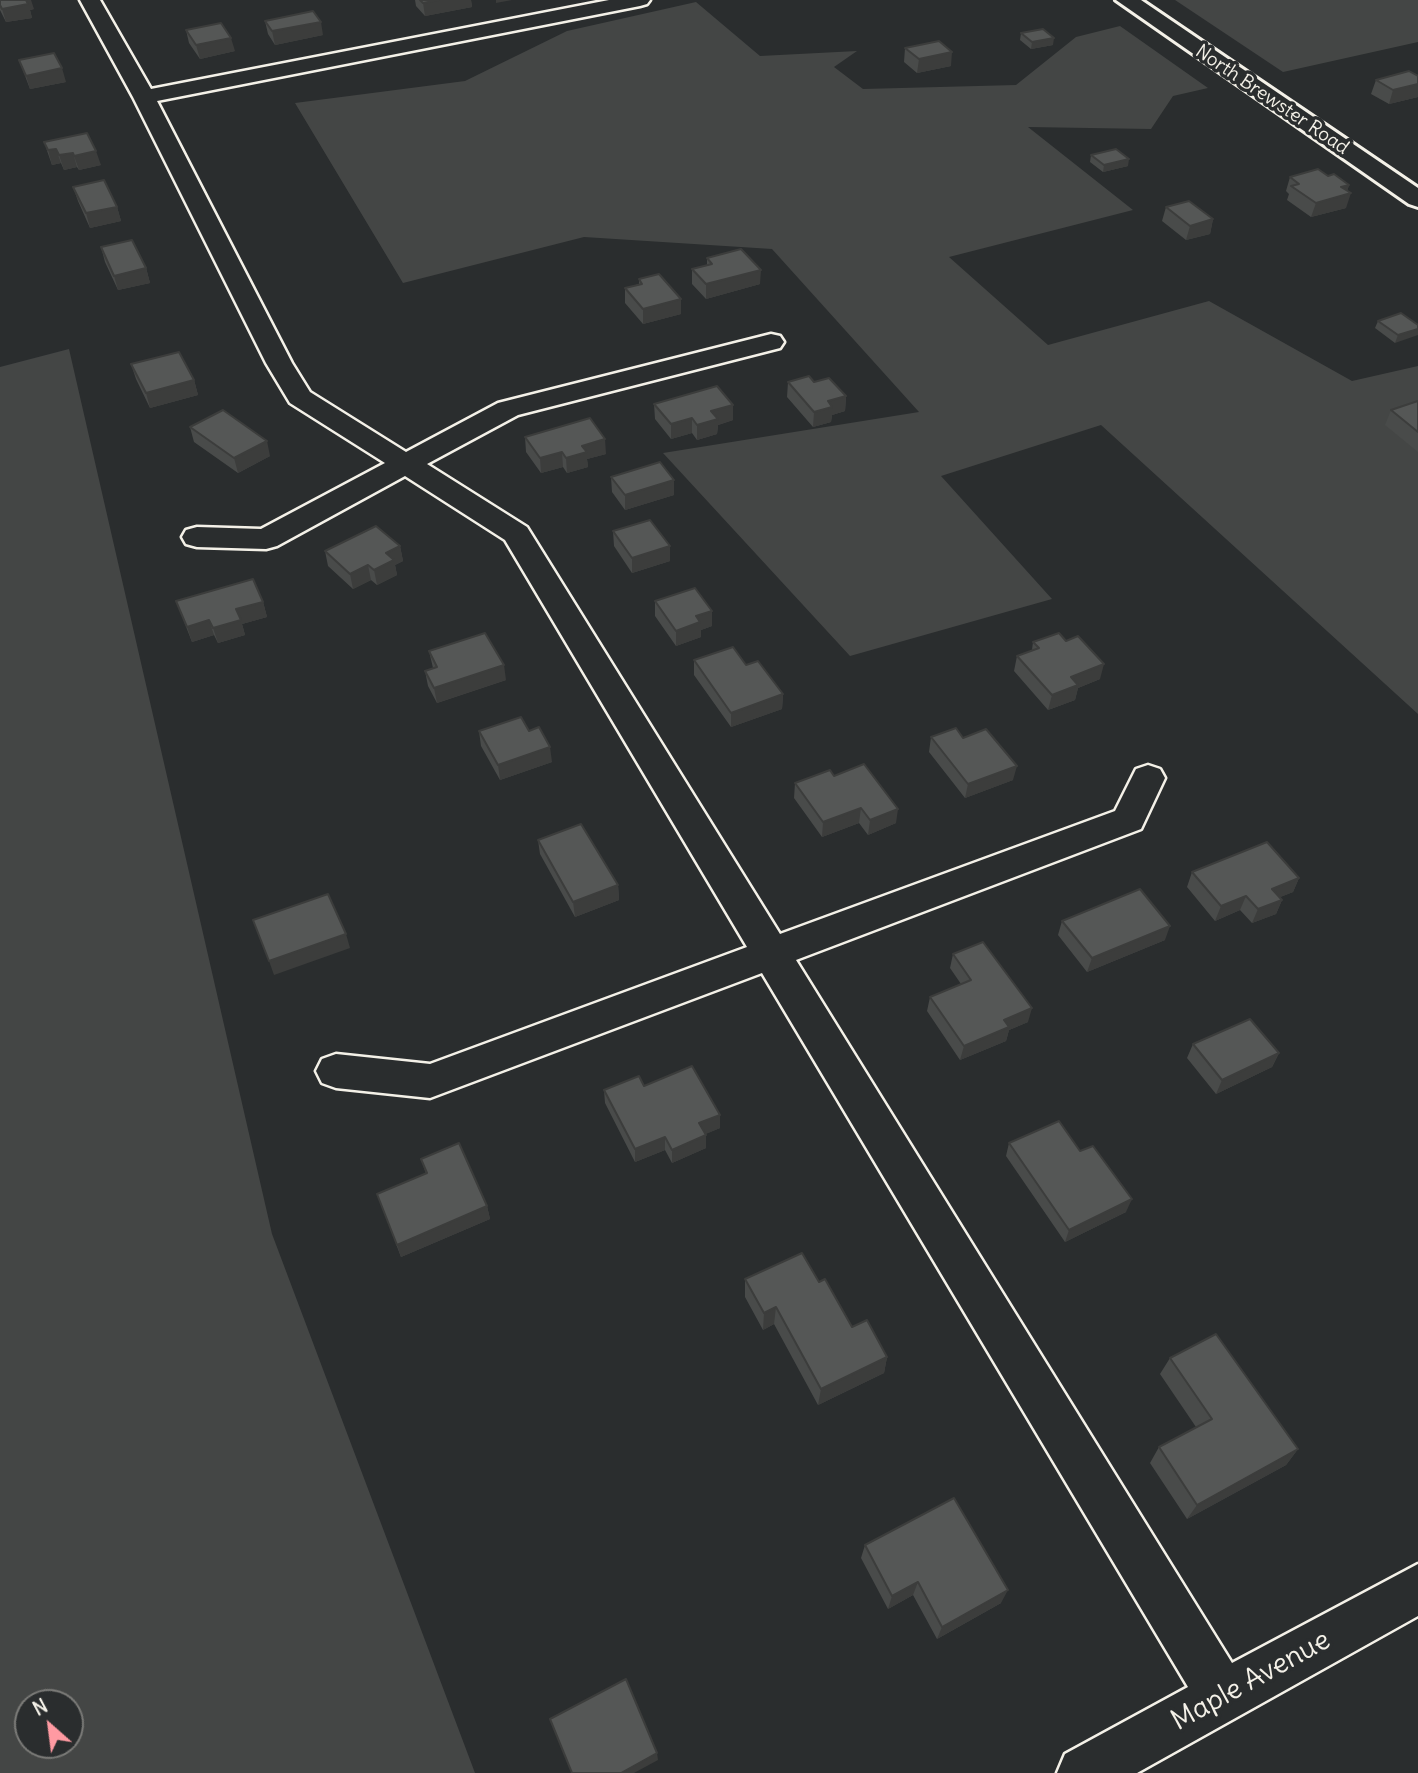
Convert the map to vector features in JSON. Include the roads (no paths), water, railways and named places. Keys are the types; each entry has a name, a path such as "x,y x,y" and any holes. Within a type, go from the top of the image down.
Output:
{"main road":[{"name":"North Brewster Road","path":"1126,0 1418,199"}],"street":[{"path":"90,0 144,97 279,363 300,397 516,534 1223,1696"},
{"path":"144,97 640,0"},
{"path":"197,537 266,539 508,409 771,342"},
{"path":"336,1071 430,1081 1128,820 1148,778"},
{"name":"Maple Avenue","path":"1084,1773 1418,1589"}]}
